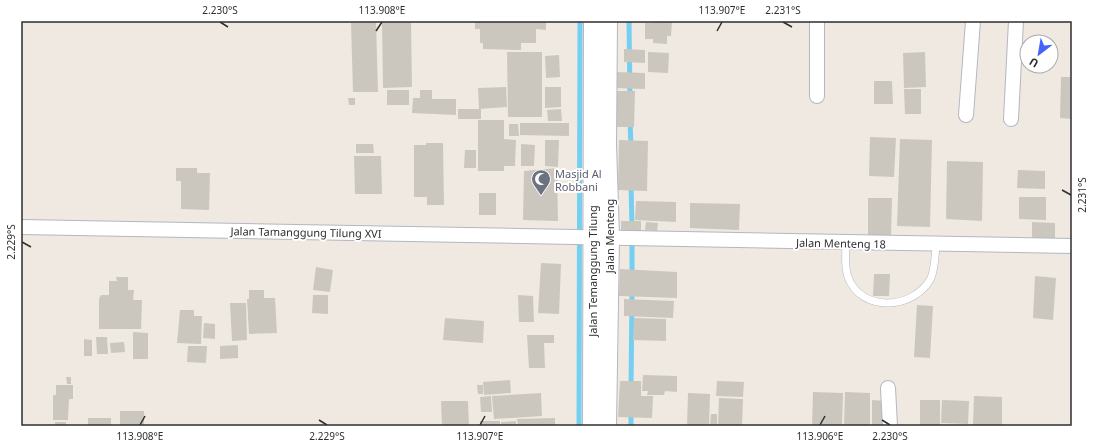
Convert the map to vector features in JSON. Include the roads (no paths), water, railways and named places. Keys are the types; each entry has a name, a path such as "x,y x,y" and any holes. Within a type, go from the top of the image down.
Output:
{"street":[{"name":"Jalan Temanggung Tilung","path":"592,426 591,236 593,21"},
{"name":"Jalan Menteng","path":"607,426 610,237 607,144 608,21"},
{"path":"817,21 817,96"},
{"path":"966,115 973,21"},
{"path":"1011,119 1016,21"},
{"name":"Jalan Tamanggung Tilung XVI","path":"21,227 610,237"},
{"name":"Jalan Menteng 18","path":"610,237 936,245 1072,246"},
{"path":"888,388 890,426"}],"lane":[{"path":"846,243 846,270 852,285 861,296 868,300 887,303 898,303 911,298 927,284 932,276 936,245"}],"waterway":[{"path":"579,426 580,21"},
{"path":"629,21 630,97"},
{"path":"630,121 631,147"},
{"path":"631,185 632,227"},
{"path":"632,239 632,275"},
{"path":"631,387 632,291"},
{"path":"631,411 631,426"}],"place":[{"name":"Masjid Al Robbani","path":"541,196"}]}
